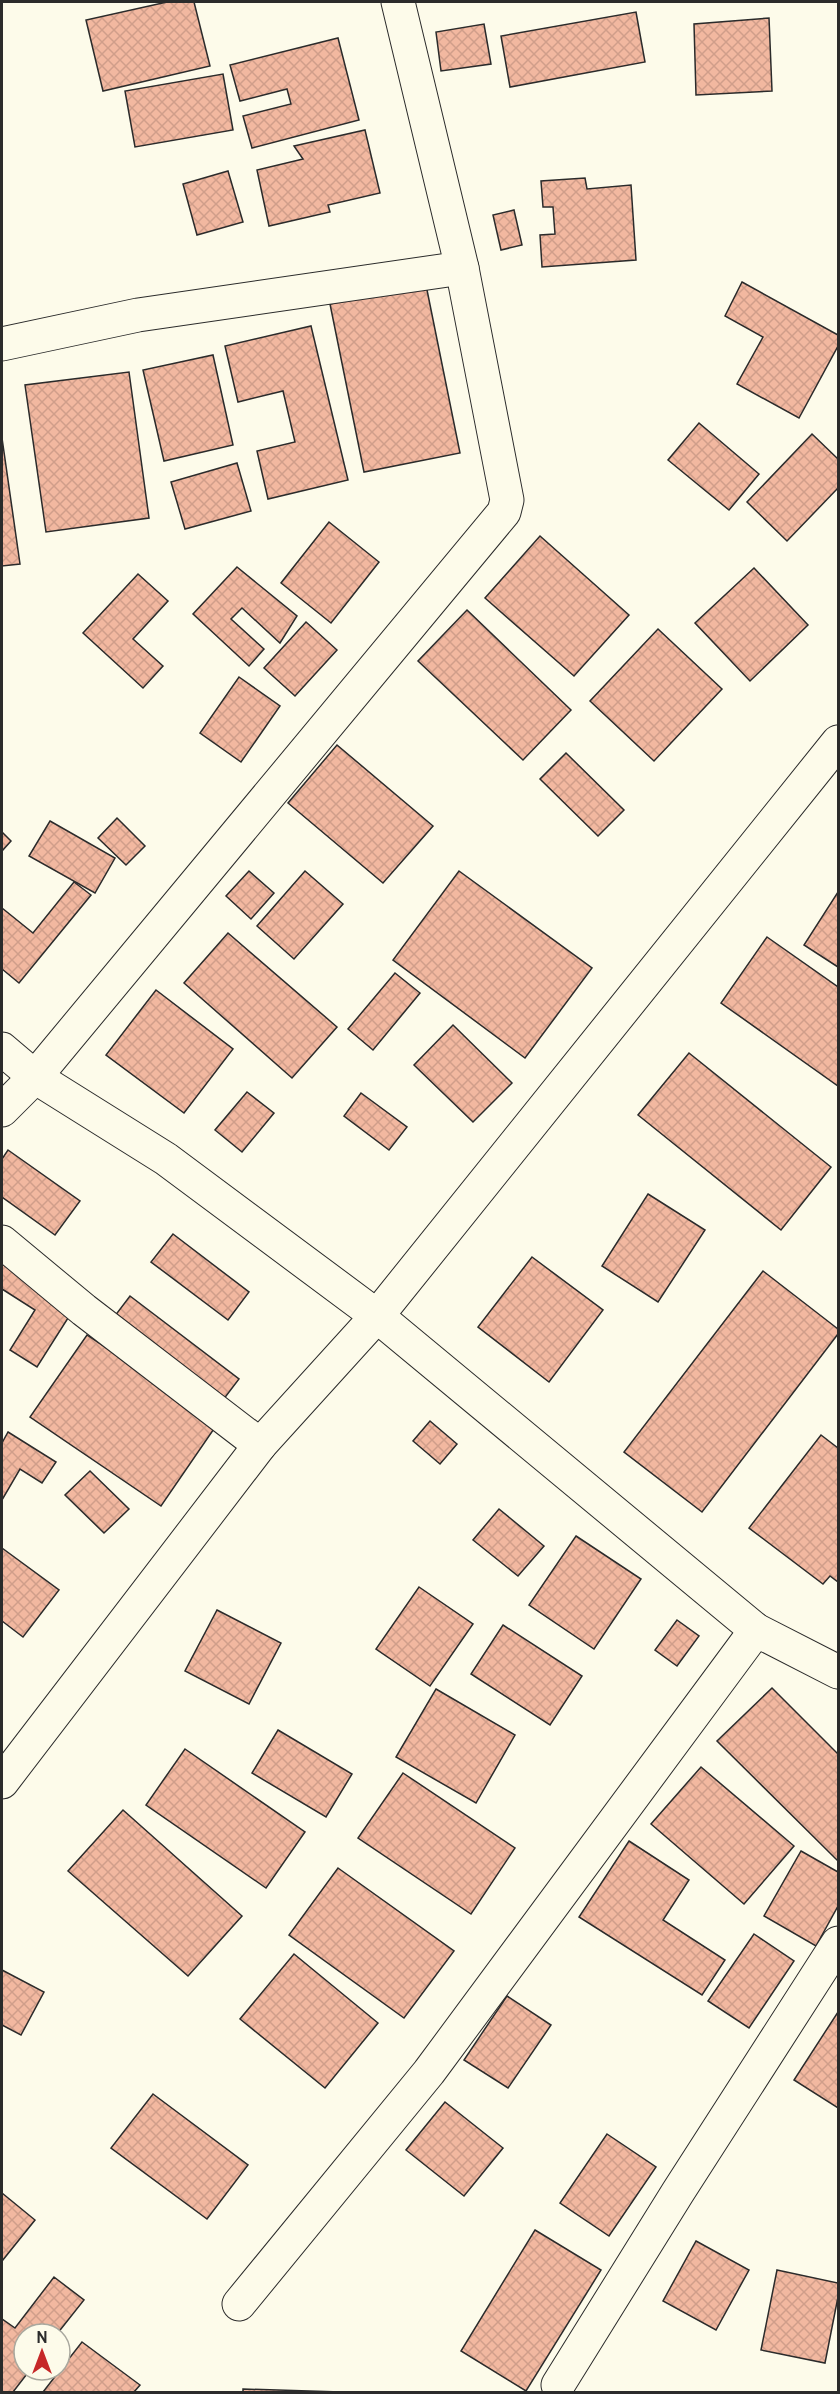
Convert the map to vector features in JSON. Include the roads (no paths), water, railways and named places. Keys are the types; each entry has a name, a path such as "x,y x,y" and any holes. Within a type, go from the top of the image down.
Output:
{"street":[{"path":"2,1110 35,1077 504,512 507,500 462,268 398,2"},
{"path":"2,344 138,315 462,268"},
{"path":"2,1782 260,1445 377,1316 838,742"},
{"path":"2,1048 35,1077 166,1159 377,1316 756,1630 838,1672"},
{"path":"2,1242 84,1310 260,1445"},
{"path":"239,2304 429,2072 756,1630"},
{"path":"558,2385 678,2192 838,1943"}]}
